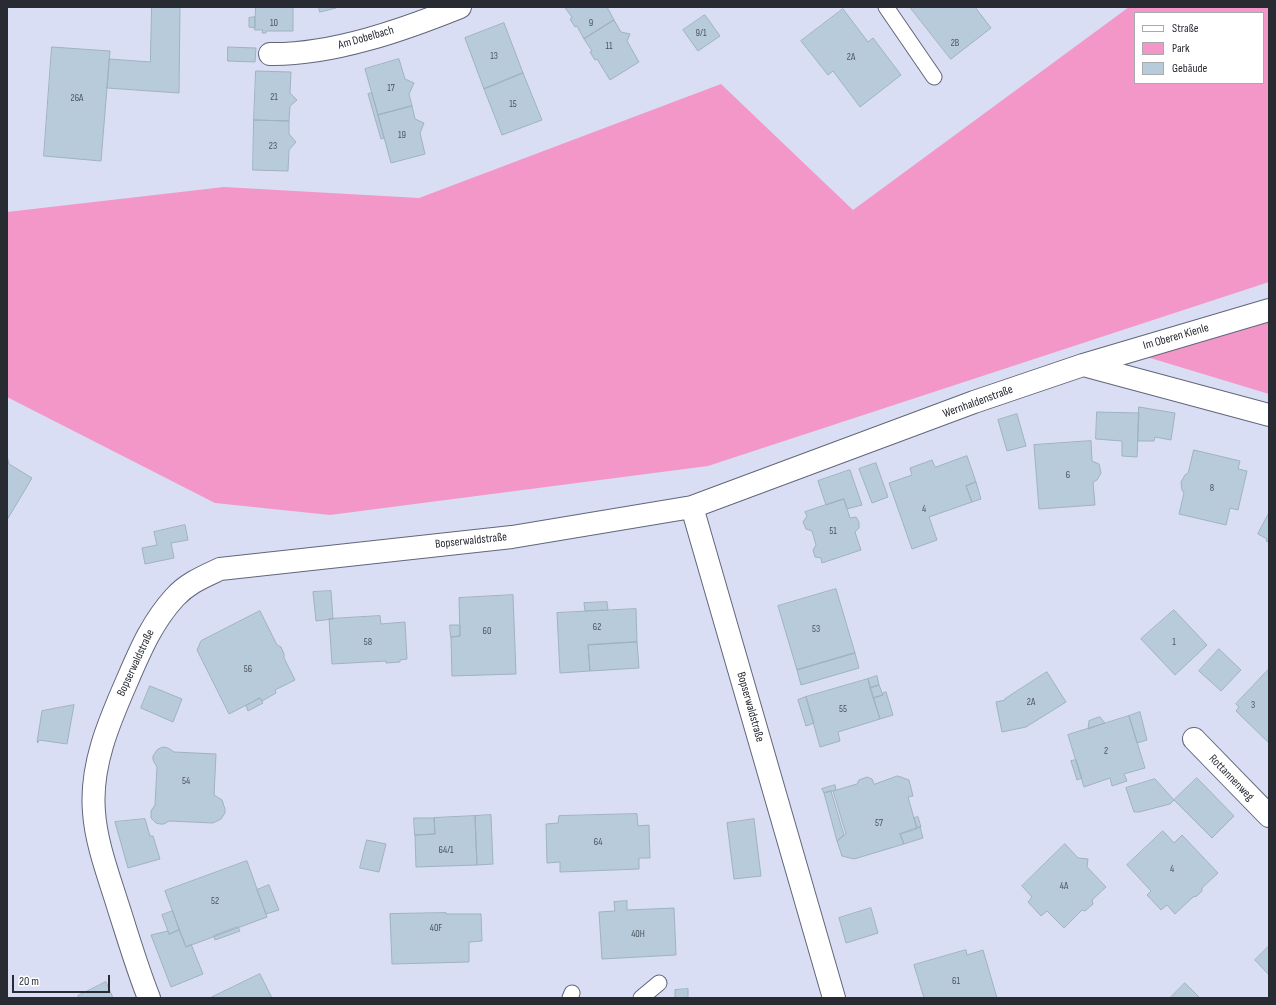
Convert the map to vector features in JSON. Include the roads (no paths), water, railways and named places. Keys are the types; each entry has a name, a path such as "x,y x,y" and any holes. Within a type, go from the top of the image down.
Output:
{"street":[{"name":"Am Dobelbach","path":"270,54 288,54 346,45 428,20 460,7"},
{"name":"Im Oberen Kienle","path":"1083,365 1269,310"},
{"path":"1083,365 1269,415"},
{"name":"Wernhaldenstraße","path":"692,507 974,402 1083,365"},
{"name":"Bopserwaldstraße","path":"149,998 99,842 94,812 95,783 99,757 110,720 140,651 157,620 175,597 195,580 220,569 512,537 692,507 834,998"},
{"name":"Rottannenweg","path":"1194,739 1269,816"}],"lane":[{"path":"886,7 934,77"},
{"path":"640,998 659,983"}]}
